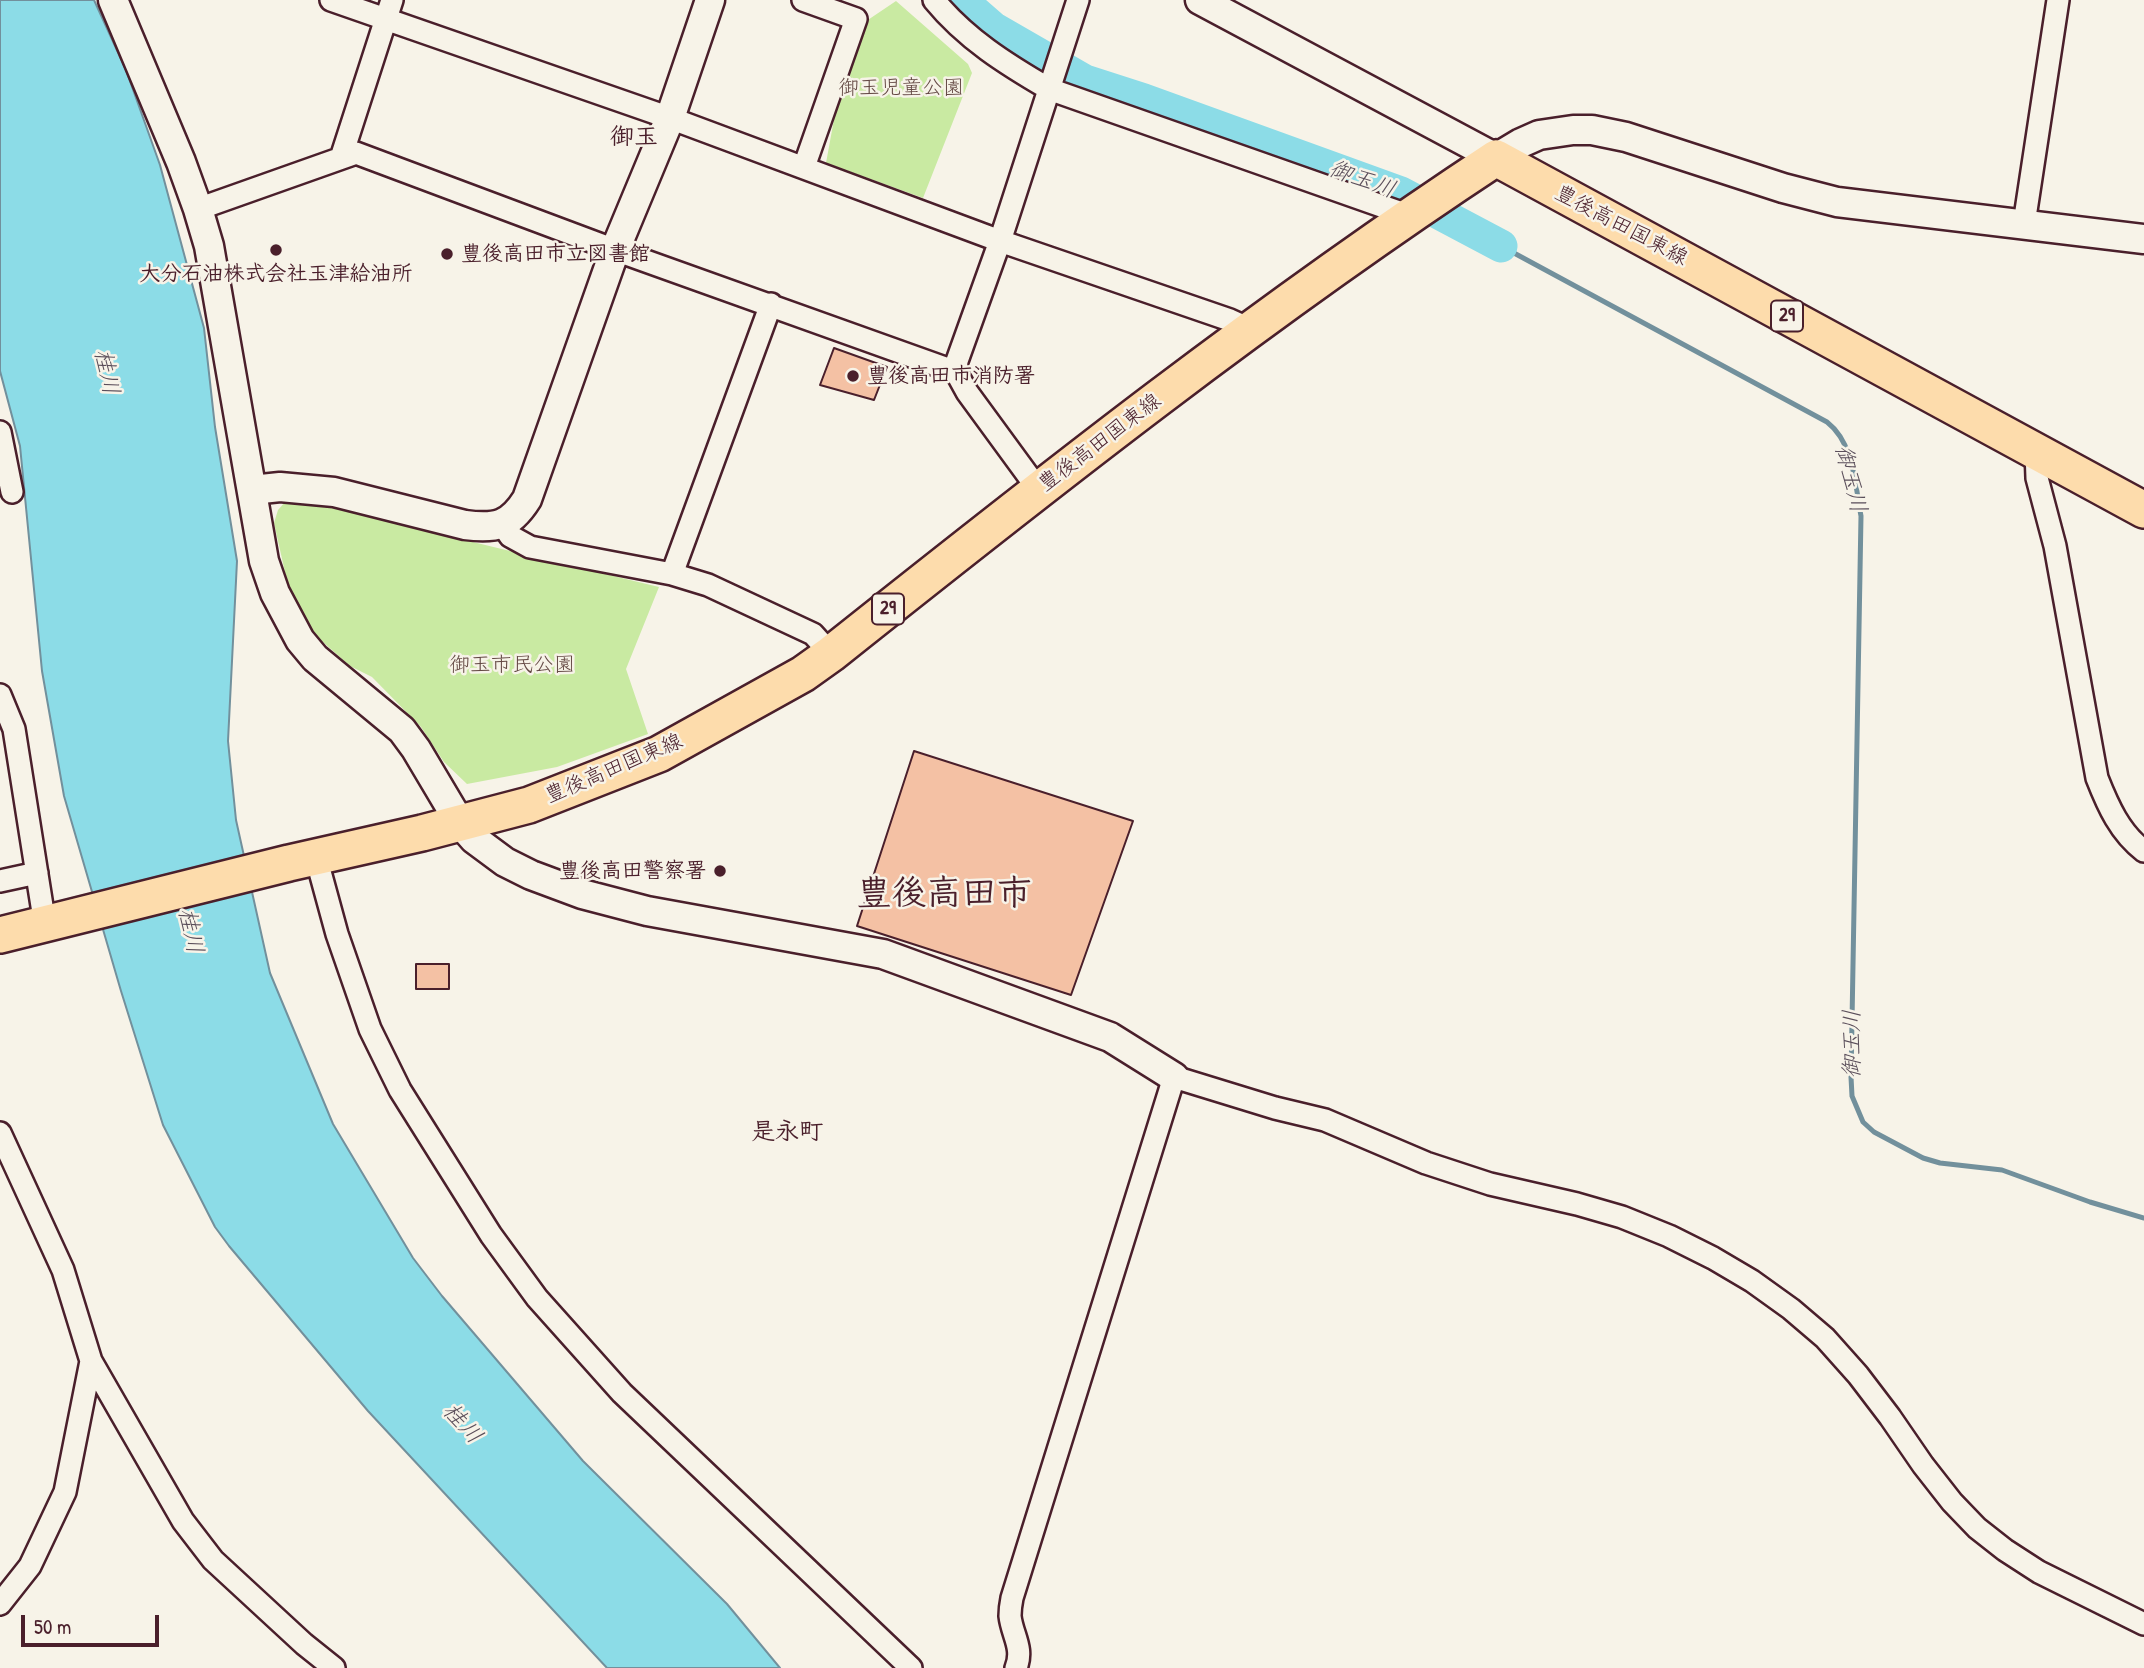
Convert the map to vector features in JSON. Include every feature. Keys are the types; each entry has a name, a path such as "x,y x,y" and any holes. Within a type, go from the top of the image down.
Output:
{"main road":[{"name":"豊後高田国東線","path":"0,935 529,805 659,754 803,674 1038,489 1419,209 1496,158 2144,510"}],"street":[{"path":"113,0 198,209 209,246 264,561 275,593 300,640 315,657 402,730 460,823 474,839 505,862 531,876 582,894 647,911 883,954 1110,1037 1174,1077 1275,1108 1325,1120 1426,1163 1490,1184 1577,1203 1622,1217 1668,1236 1752,1281 1791,1309 1825,1339 1858,1375 1930,1474 1977,1528 2039,1572 2144,1624"},
{"path":"331,0 389,10 1000,241 1230,320 1252,330"},
{"path":"252,490 280,487 334,492 465,525 492,527 502,524 520,510 527,499 615,250 670,118 710,0"},
{"path":"803,0 856,19 804,167"},
{"path":"934,0 950,19 998,59 1049,89 1419,209"},
{"path":"1038,489 967,392 956,372 957,360 1000,241 1078,0"},
{"path":"1200,0 1496,158 1539,135 1592,130 1626,137 1809,196 1866,206 2144,239"},
{"path":"2024,224 2058,0"},
{"path":"341,158 389,10"},
{"path":"198,209 356,153 615,250 956,372"},
{"path":"672,574 771,304"},
{"path":"0,432 12,492"},
{"path":"2036,451 2037,478 2055,546 2097,778 2109,808 2123,831 2144,851"},
{"path":"502,524 510,536 530,547 672,574 708,585 813,634 831,654"},
{"path":"0,695 14,729 45,925"},
{"path":"302,860 337,934 370,1029 400,1090 491,1236 537,1298 622,1393 911,1668"},
{"path":"0,881 37,873"},
{"path":"1016,1668 1019,1645 1010,1616 1012,1598 1174,1077"},
{"path":"0,1133 63,1270 91,1361 183,1521 213,1560 334,1668"},
{"path":"0,1604 30,1566 65,1492 91,1361"}],"green space":[{"name":"御玉児童公園","path":"896,1 968,64 972,73 923,198 826,163 850,32"},
{"name":"御玉市民公園","path":"295,499 659,587 626,669 648,734 557,767 467,784 444,762 421,727 372,677 350,666 307,628 287,581 274,523 278,510 285,502"}],"water":[{"name":"桂川","path":"0,0 94,0 126,70 160,165 204,328 215,427 237,561 228,741 236,820 270,973 333,1124 413,1258 442,1296 583,1461 727,1604 780,1668 607,1668 368,1411 229,1246 215,1227 163,1125 64,796 42,671 20,446 0,371"}],"building":[{"name":"豊後高田市消防署","path":"834,348 887,367 874,400 820,385"},
{"path":"914,751 1133,821 1071,995 857,926"},
{"path":"416,964 449,964 449,989 416,989"}],"waterway":[{"name":"御玉川","path":"961,0 993,28 1085,81 1401,193 1501,246"},
{"name":"御玉川","path":"1501,246 1827,422 1843,441 1848,453 1861,516 1851,1077 1852,1096 1863,1122 1874,1132 1923,1158 1940,1163 2002,1170 2090,1202 2144,1218"}],"place":[{"name":"大分石油株式会社玉津給油所","path":"276,250"},
{"name":"豊後高田市立図書館","path":"447,254"},
{"name":"豊後高田市消防署","path":"853,376"},
{"name":"豊後高田警察署","path":"720,871"}],"district":[{"name":"御玉","path":"634,138"},
{"name":"豊後高田市","path":"944,895"},
{"name":"是永町","path":"787,1133"}]}
